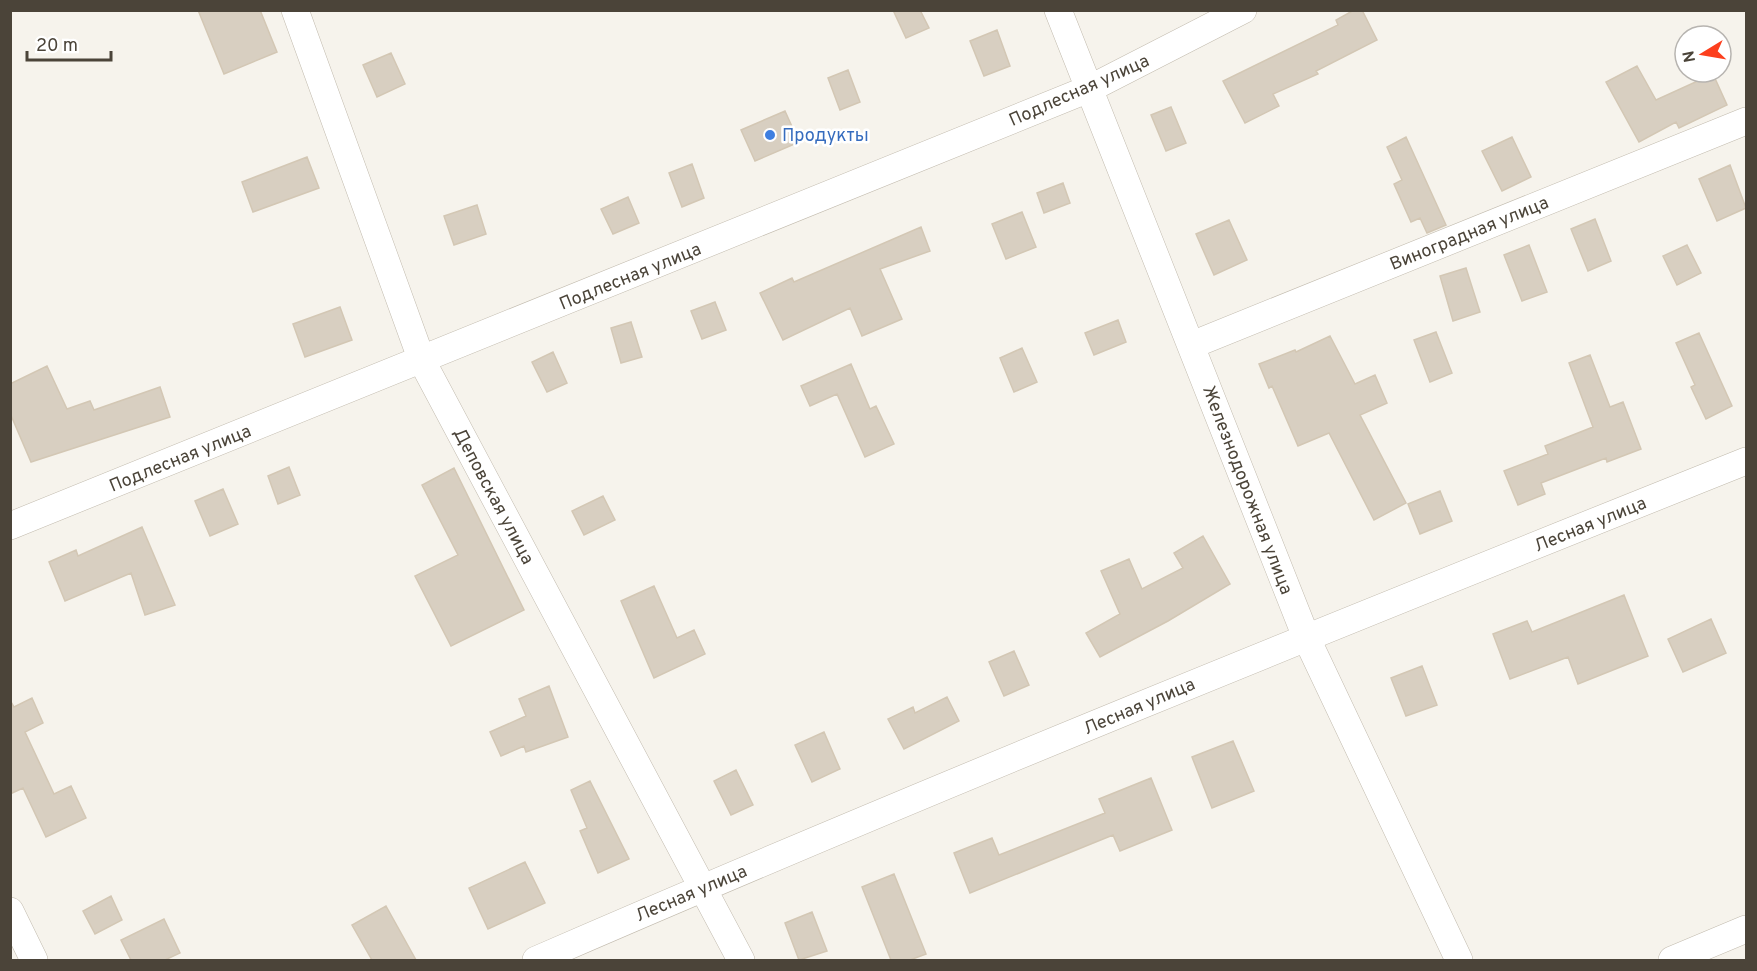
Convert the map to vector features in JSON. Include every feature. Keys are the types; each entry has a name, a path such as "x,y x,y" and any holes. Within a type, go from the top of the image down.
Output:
{"street":[{"name":"Деповская улица","path":"295,10 422,361 701,889 741,960"},
{"name":"Железнодорожная улица","path":"1058,10 1091,88 1306,637 1459,960"},
{"name":"Подлесная улица","path":"10,526 1091,88 1243,10"},
{"name":"Виноградная улица","path":"1192,345 1746,121"},
{"name":"Лесная улица","path":"536,960 1306,637 1746,461"},
{"path":"10,911 34,960"},
{"path":"1672,960 1746,929"}],"building":[{"path":"198,10 260,10 277,52 224,74"},
{"path":"893,10 920,10 929,28 906,38"},
{"path":"1354,10 1362,10 1377,40 1316,71 1318,74 1273,94 1279,106 1245,123 1223,81 1338,25 1336,20"},
{"path":"997,30 1010,66 984,76 970,41"},
{"path":"391,53 405,84 377,97 363,65"},
{"path":"1637,66 1656,100 1691,84 1718,84 1727,105 1679,128 1676,122 1639,142 1606,82"},
{"path":"848,70 860,102 840,110 828,78"},
{"path":"1171,107 1186,143 1166,151 1151,115"},
{"path":"785,111 799,142 755,161 741,130"},
{"path":"1406,137 1446,225 1427,233 1420,218 1411,222 1394,184 1402,180 1387,147"},
{"path":"1512,137 1531,177 1502,191 1482,151"},
{"path":"307,157 319,188 253,212 242,182"},
{"path":"692,164 704,198 682,207 669,173"},
{"path":"1730,165 1746,208 1717,221 1699,179"},
{"path":"1063,183 1070,203 1044,213 1037,193"},
{"path":"628,197 639,223 613,234 601,209"},
{"path":"477,205 486,234 454,245 444,216"},
{"path":"1022,212 1036,247 1006,259 992,224"},
{"path":"1595,219 1611,261 1588,271 1571,229"},
{"path":"1229,220 1247,260 1214,275 1196,234"},
{"path":"921,227 930,251 880,269 902,319 862,336 850,308 783,340 760,293 792,278 794,282"},
{"path":"1529,245 1547,292 1522,301 1504,255"},
{"path":"1687,245 1701,273 1677,285 1663,256"},
{"path":"1466,268 1480,312 1453,321 1440,276"},
{"path":"715,302 726,330 702,339 691,311"},
{"path":"340,307 352,340 305,357 293,324"},
{"path":"1118,320 1126,342 1094,355 1085,333"},
{"path":"631,322 642,357 621,363 611,328"},
{"path":"1436,332 1452,373 1430,382 1414,340"},
{"path":"1699,333 1732,406 1706,419 1691,387 1695,385 1676,343"},
{"path":"1330,336 1355,384 1375,375 1387,403 1360,415 1406,503 1374,520 1329,433 1298,446 1272,386 1269,388 1259,364 1295,350 1296,352"},
{"path":"1022,348 1037,382 1014,392 1000,358"},
{"path":"553,352 567,383 547,392 532,362"},
{"path":"1590,355 1610,407 1623,402 1641,449 1607,462 1606,458 1541,483 1545,494 1518,505 1504,471 1548,454 1545,446 1593,427 1569,363"},
{"path":"851,364 870,409 876,406 894,444 865,457 837,394 810,406 801,386"},
{"path":"47,366 67,409 90,401 94,410 160,387 170,417 31,462 10,413 10,384"},
{"path":"289,467 300,495 278,504 268,476"},
{"path":"454,468 524,610 451,646 415,576 458,555 422,485"},
{"path":"223,489 238,524 210,536 195,501"},
{"path":"1440,491 1452,521 1420,534 1408,504"},
{"path":"603,496 615,520 584,535 572,511"},
{"path":"142,527 175,605 145,615 131,573 65,601 49,562 76,550 78,556"},
{"path":"1203,536 1230,584 1168,621 1100,657 1086,633 1120,614 1101,571 1129,559 1142,589 1183,568 1174,553"},
{"path":"654,586 677,638 694,630 705,654 654,678 621,601"},
{"path":"1624,595 1648,656 1578,684 1568,657 1510,679 1493,634 1527,621 1532,632"},
{"path":"1711,619 1726,653 1683,672 1668,639"},
{"path":"1014,651 1029,685 1004,696 989,662"},
{"path":"1422,666 1437,705 1406,716 1391,678"},
{"path":"549,686 568,737 526,752 524,746 501,756 490,732 526,716 519,699"},
{"path":"947,697 959,721 904,749 888,719 913,707 915,713"},
{"path":"32,698 43,723 25,732 54,794 71,786 86,818 46,837 23,788 10,794 10,700 14,707"},
{"path":"824,732 840,769 812,782 795,745"},
{"path":"1233,741 1254,791 1212,808 1192,757"},
{"path":"736,770 753,805 731,815 714,781"},
{"path":"1151,778 1172,830 1120,851 1113,835 970,893 954,853 992,838 999,855 1105,813 1099,799"},
{"path":"590,781 629,859 598,873 580,831 587,828 571,790"},
{"path":"525,862 545,903 488,929 469,888"},
{"path":"894,874 926,954 910,960 891,960 862,887"},
{"path":"111,896 122,920 95,934 83,911"},
{"path":"386,906 416,960 372,960 352,925"},
{"path":"812,912 827,951 799,960 785,923"},
{"path":"164,919 180,953 165,960 131,960 121,940"}],"place":[{"name":"Продукты","path":"770,135"}]}
